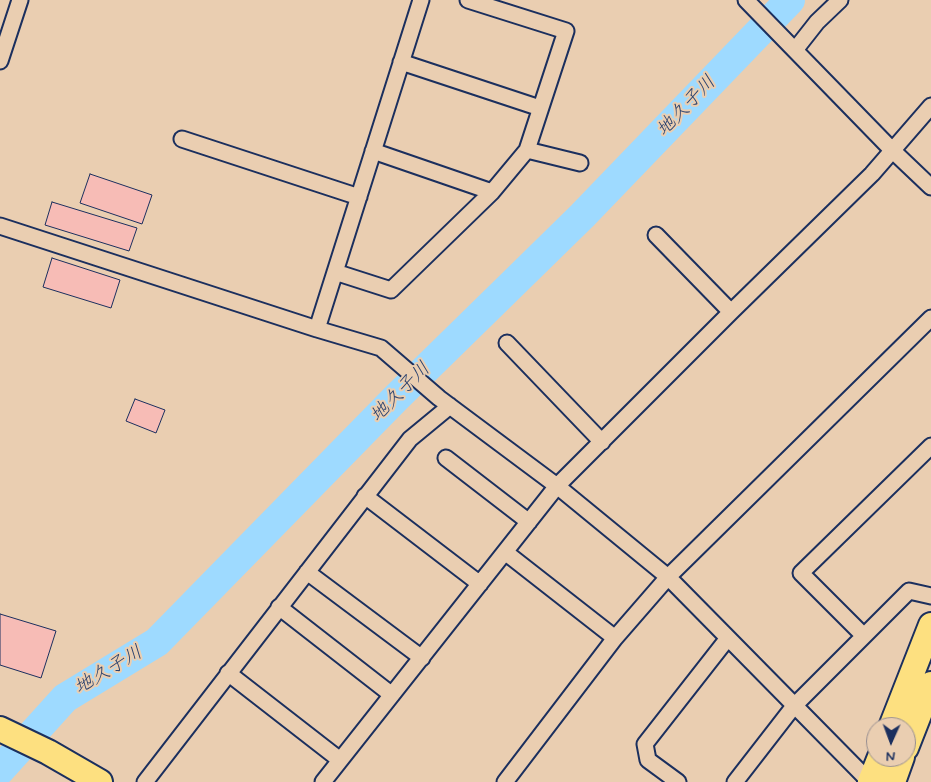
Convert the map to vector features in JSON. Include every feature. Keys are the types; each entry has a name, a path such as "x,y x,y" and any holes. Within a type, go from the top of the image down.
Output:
{"main road":[{"path":"896,717 931,625"},
{"path":"916,722 931,684"},
{"path":"0,729 48,752 100,782"},
{"path":"870,782 876,767"},
{"path":"893,782 898,767"}],"street":[{"path":"0,61 4,35 20,0"},
{"path":"317,329 421,0"},
{"path":"335,272 391,290 492,192 527,150 566,31 468,0"},
{"path":"747,0 892,150 931,187"},
{"path":"792,47 840,0"},
{"path":"401,62 540,108"},
{"path":"323,782 557,486 872,174 931,106"},
{"path":"182,139 359,197"},
{"path":"527,150 580,163"},
{"path":"373,151 492,192"},
{"path":"0,226 381,348 444,402 557,486 668,577 870,782"},
{"path":"656,235 731,312"},
{"path":"505,782 615,638 668,577 931,318"},
{"path":"507,343 602,442"},
{"path":"145,782 365,496 410,439 444,402"},
{"path":"864,636 801,573 931,446"},
{"path":"446,458 529,522"},
{"path":"365,496 480,584"},
{"path":"505,552 615,638"},
{"path":"307,572 422,658"},
{"path":"735,782 794,706 909,591 931,596"},
{"path":"279,607 392,695"},
{"path":"678,782 648,760 645,744 728,638"},
{"path":"228,673 340,760"}],"building":[{"path":"90,174 152,195 142,224 80,203"},
{"path":"52,202 137,228 129,251 45,225"},
{"path":"52,258 120,280 111,308 43,287"},
{"path":"135,399 165,410 156,433 126,421"},
{"path":"0,614 56,631 41,678 0,665"}],"waterway":[{"name":"地久子川","path":"0,770 65,698 157,642 396,398 582,216 790,0"}]}
